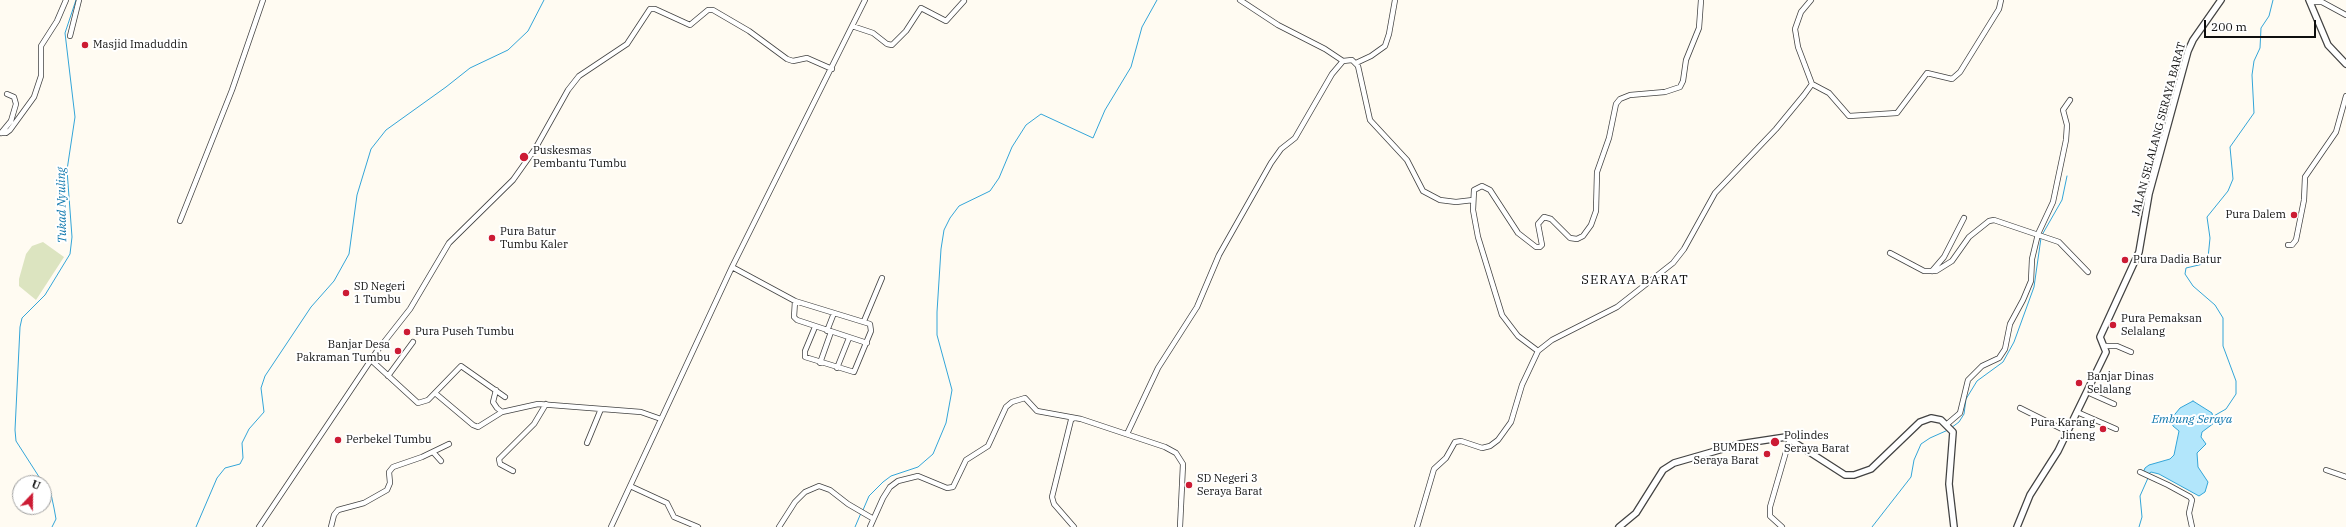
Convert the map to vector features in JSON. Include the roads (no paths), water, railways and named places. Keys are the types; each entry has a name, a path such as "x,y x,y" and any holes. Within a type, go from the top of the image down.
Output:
{"street":[{"path":"0,133 6,133 10,130 34,97 41,76 41,46 57,21 66,0"},
{"path":"70,36 79,0"},
{"path":"180,221 232,90 263,0"},
{"path":"611,527 732,267 865,0"},
{"path":"1240,0 1278,25 1325,48 1343,61"},
{"path":"1356,62 1371,56 1385,46 1389,34 1395,0"},
{"path":"1538,351 1518,336 1502,315 1478,237 1473,200 1474,192 1477,187 1482,186 1490,190 1518,233 1536,247 1540,247 1542,245 1538,224 1544,217 1551,219 1570,238 1577,239 1583,236 1591,225 1596,211 1597,172 1609,138 1616,104 1620,99 1630,95 1665,92 1680,87 1683,81 1686,60 1699,28 1701,0"},
{"path":"1811,0 1801,12 1795,28 1798,47 1812,84 1829,93 1849,116 1897,113 1916,90 1925,74 1929,72 1952,78 1960,72 1999,9 2000,0"},
{"name":"JALAN SELALANG SERAYA BARAT","path":"2017,527 2030,495 2058,451 2106,352 2106,346 2100,339 2101,333 2139,252 2149,194 2188,51 2193,40 2221,0"},
{"path":"852,26 873,34 887,44 892,45 906,31 921,8 946,21 964,1"},
{"path":"2346,15 2322,2 2309,1 2328,45 2346,64"},
{"path":"260,527 371,360 410,309 449,243 514,180 535,149 574,82 587,69 627,44 650,9 655,9 690,25 708,10 713,10 749,30 787,59 792,61 807,58 832,68"},
{"path":"1127,434 1158,368 1197,307 1219,256 1271,164 1281,149 1296,138 1326,85 1343,61 1350,59 1356,62 1362,77 1366,110 1370,120 1406,160 1424,191 1440,200 1461,202 1473,200"},
{"path":"1417,527 1434,470 1446,458 1455,442 1460,441 1486,448 1498,440 1509,427 1529,368 1538,351 1552,340 1617,307 1673,263 1684,250 1715,193 1776,129 1812,84"},
{"path":"0,133 11,121 16,104 14,97 7,94"},
{"path":"2288,245 2295,243 2296,240 2304,200 2305,177 2336,132 2346,96"},
{"path":"1947,425 1960,413 1968,380 1982,366 1998,358 2005,349 2010,324 2023,300 2031,280 2032,259 2038,234 2053,202 2066,140 2067,127 2063,110 2070,100"},
{"path":"1931,272 1944,257 1964,218"},
{"path":"1890,253 1924,271 1931,272 1949,264 1969,237 1989,221 1994,220 2007,226 2038,234 2058,242 2088,272"},
{"path":"732,267 795,302 864,321 872,327 867,343 854,372 820,363 809,359 804,354 815,327"},
{"path":"864,321 882,278"},
{"path":"795,302 794,319 829,332 867,343"},
{"path":"820,363 834,313"},
{"path":"837,368 849,338"},
{"path":"388,376 413,342"},
{"path":"2106,346 2117,346 2131,352"},
{"path":"371,360 418,403 424,403 456,369 462,366 505,397"},
{"path":"496,390 494,402 497,408 502,412"},
{"path":"2086,392 2114,404"},
{"path":"435,393 473,425 478,427 502,412 534,404 641,412 661,419"},
{"path":"870,527 872,518 890,487 898,481 918,476 947,488 953,487 966,460 988,446 1003,412 1012,402 1026,398 1034,410 1081,419 1127,434 1169,449 1182,459 1180,527"},
{"path":"513,471 500,464 499,459 534,424 546,404"},
{"path":"2020,408 2068,432"},
{"path":"587,444 600,409"},
{"path":"2077,412 2116,429"},
{"path":"1074,418 1071,420 1052,497 1054,504 1074,527"},
{"path":"1619,527 1643,504 1668,465 1692,456 1740,444 1790,438 1845,474 1854,475 1871,469 1920,422 1931,418 1941,420 1953,432 1949,484 1954,527"},
{"path":"1782,527 1770,516 1770,508 1790,438"},
{"path":"331,527 334,514 338,510 364,503 387,490 390,482 389,472 393,467 433,452 449,444"},
{"path":"433,452 441,461"},
{"path":"2326,470 2346,477"},
{"path":"2140,472 2190,497 2192,500 2189,513 2192,527"},
{"path":"630,486 667,503 674,517 698,527"},
{"path":"779,527 795,502 805,492 814,487 822,486 830,490 855,509 872,518"}],"water":[{"name":"Embung Seraya","path":"2193,401 2212,413 2214,423 2202,432 2201,437 2206,444 2197,453 2198,467 2208,482 2205,492 2199,496 2159,474 2151,472 2147,475 2143,473 2145,468 2149,465 2170,459 2174,455 2179,431 2173,426 2171,419 2180,408"}],"waterway":[{"name":"Tukad Nyuling","path":"38,475 16,441 15,430 20,327 22,318 45,295 70,254 72,237 67,170 75,117 65,33 76,0"},
{"path":"196,527 217,478 225,468 240,464 243,458 242,443 249,429 264,412 261,388 265,376 311,307 334,281 349,254 357,195 371,149 386,130 470,68 508,50 528,31 544,0"},
{"path":"863,510 869,496 883,482 891,476 918,467 933,454 946,423 952,390 937,335 937,312 941,249 944,230 950,218 959,206 990,191 999,178 1012,147 1026,125 1041,114 1093,138 1105,110 1131,67 1142,27 1157,0"},
{"path":"2212,417 2226,409 2236,394 2236,381 2223,346 2223,318 2215,305 2193,286 2185,274 2186,268 2203,264 2208,258 2210,238 2207,217 2228,191 2233,179 2230,147 2254,113 2252,75 2254,61 2260,48 2261,28 2269,16 2273,0"},
{"path":"2042,235 2062,200 2067,176"},
{"path":"1951,428 1959,422 1964,414 1966,399 1977,381 2003,362 2014,342 2034,287 2041,238"},
{"path":"1872,527 1911,477 1914,460 1921,444 1948,430"},
{"path":"2139,527 2142,517 2140,496 2148,478"},
{"name":"Tukad Nyuling","path":"52,499 56,519 52,527"},
{"path":"855,527 861,513"}],"place":[{"name":"Masjid Imaduddin","path":"85,45"},
{"name":"Puskesmas Pembantu Tumbu","path":"524,157"},
{"name":"Pura Dalem","path":"2294,215"},
{"name":"Pura Batur Tumbu Kaler","path":"492,238"},
{"name":"Pura Dadia Batur","path":"2125,260"},
{"name":"SD Negeri 1 Tumbu","path":"346,293"},
{"name":"Pura Pemaksan Selalang","path":"2113,325"},
{"name":"Pura Puseh Tumbu","path":"407,332"},
{"name":"Banjar Desa Pakraman Tumbu","path":"398,351"},
{"name":"Banjar Dinas Selalang","path":"2079,383"},
{"name":"Pura Karang Jineng","path":"2103,429"},
{"name":"Perbekel Tumbu","path":"338,440"},
{"name":"Polindes Seraya Barat","path":"1775,442"},
{"name":"BUMDES Seraya Barat","path":"1767,454"},
{"name":"SD Negeri 3 Seraya Barat","path":"1189,485"}],"district":[{"name":"SERAYA BARAT","path":"1635,280"}]}
